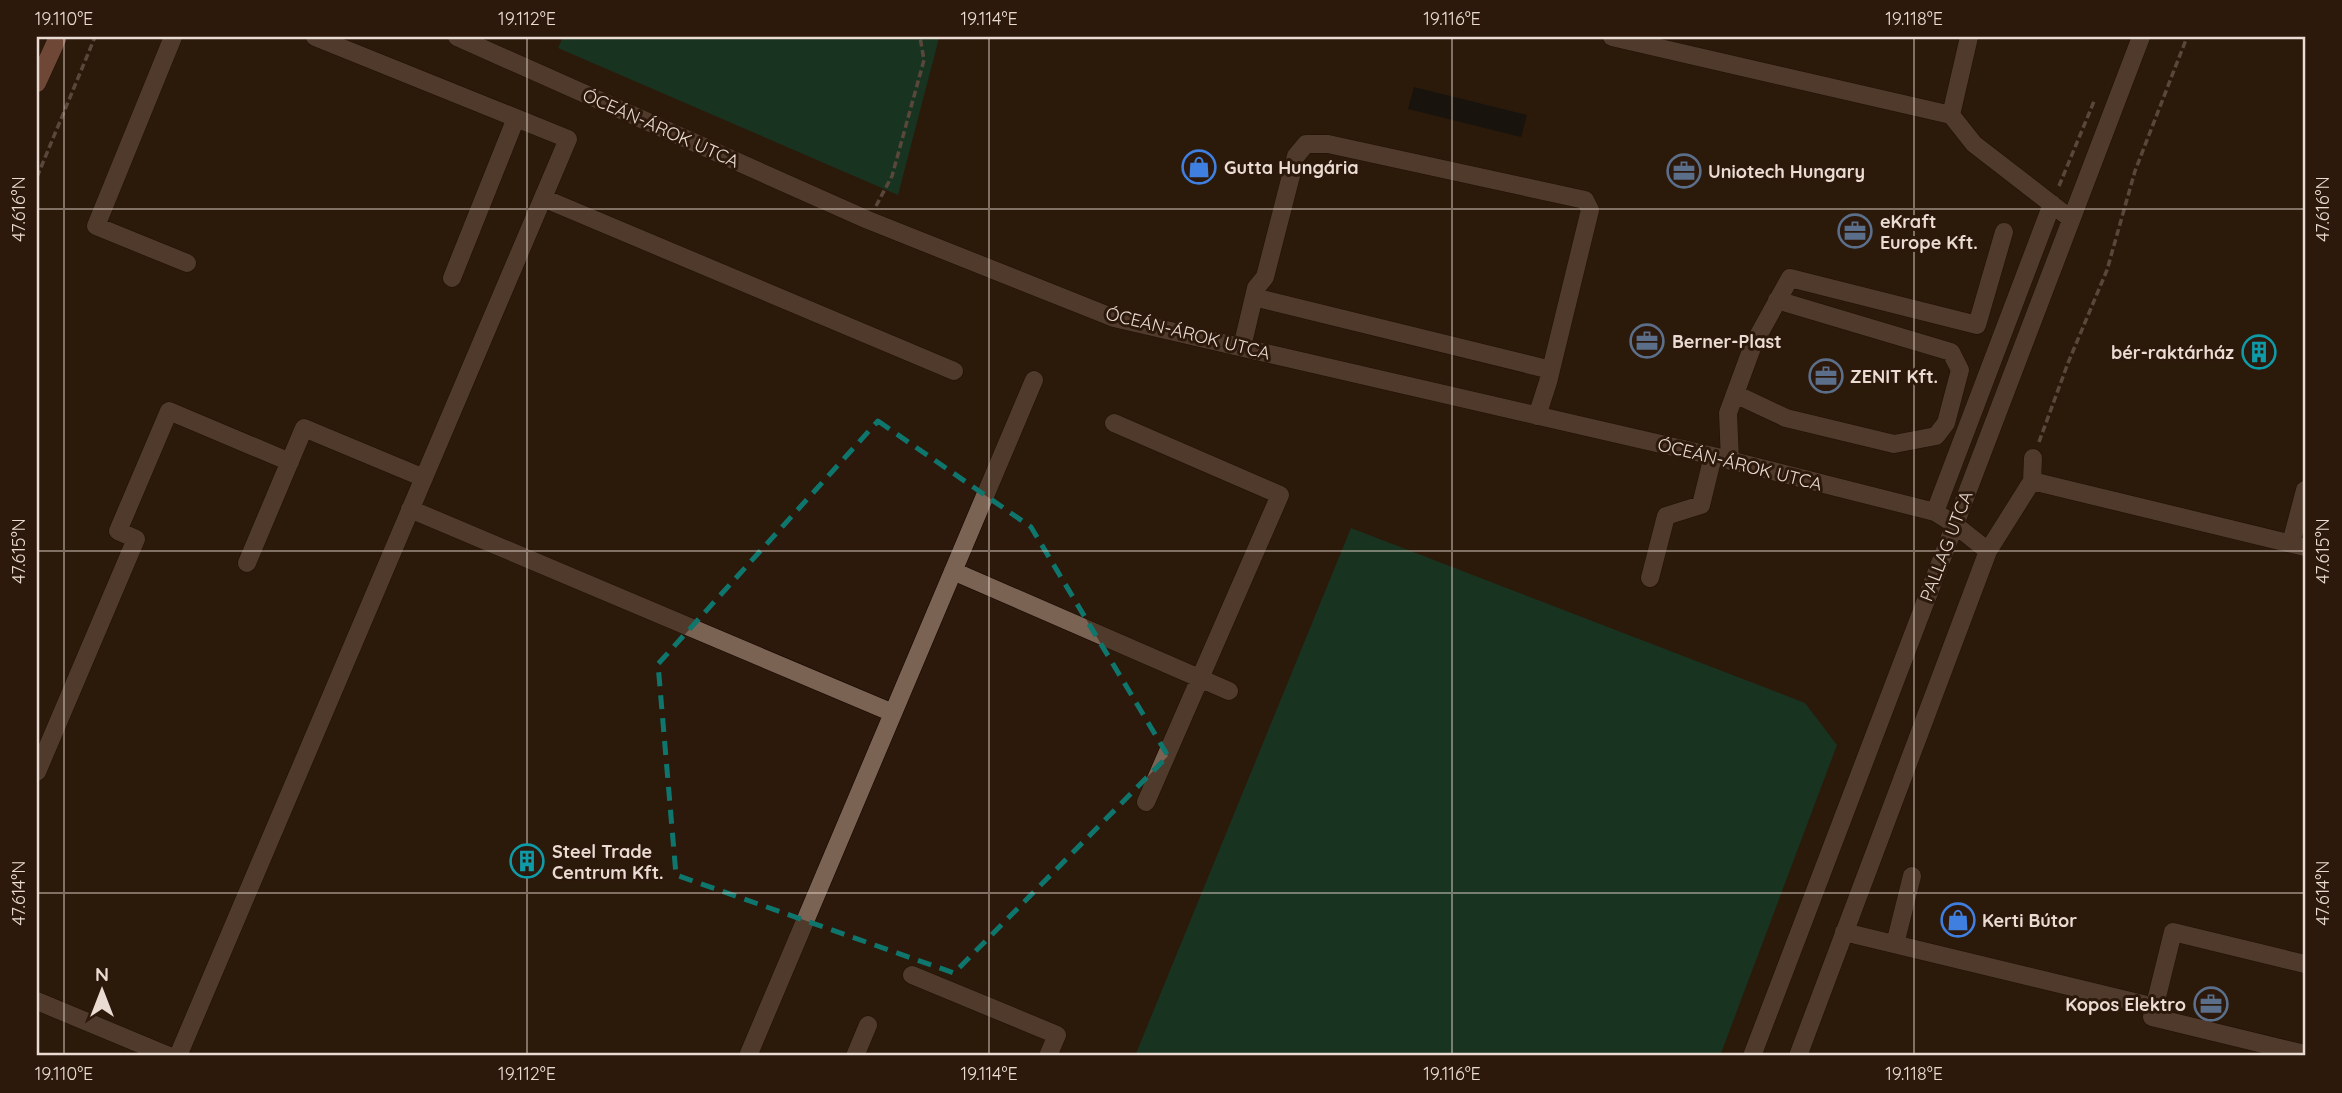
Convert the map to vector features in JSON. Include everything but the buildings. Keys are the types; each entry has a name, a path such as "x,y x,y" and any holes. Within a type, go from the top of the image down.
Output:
{"main road":[{"path":"37,83 58,37"}],"street":[{"path":"173,37 96,226 187,263"},
{"path":"178,1056 568,139 315,37"},
{"name":"ÓCEÁN-ÁROK UTCA","path":"457,37 868,220 1114,318 1721,458 1935,512 1988,551"},
{"path":"1612,37 1951,115 1974,144 2071,219"},
{"path":"1951,115 1969,37"},
{"name":"PALLAG UTCA","path":"1752,1056 2141,37"},
{"path":"452,278 516,118"},
{"path":"1242,347 1256,288 1265,277 1296,156 1306,144 1328,144 1585,201 1590,210 1537,416"},
{"path":"543,198 954,371"},
{"path":"1935,512 2052,204"},
{"path":"1650,578 1666,516 1701,505 1721,458 1728,413 1753,345 1790,278 1977,325 2004,232"},
{"path":"1254,297 1551,370"},
{"path":"1735,394 1786,418 1894,444 1936,436 1946,424 1960,370 1951,352 1777,300"},
{"path":"748,1056 1034,380"},
{"path":"37,772 136,539 118,531 169,411 290,462"},
{"path":"1114,423 1280,495 1146,802"},
{"path":"247,563 304,428 424,478"},
{"path":"1798,1056 1988,551 2032,481 2033,458"},
{"path":"2032,481 2298,545 2305,490"},
{"path":"410,509 893,713"},
{"path":"953,571 1229,691"},
{"path":"1895,944 1912,876"},
{"path":"1844,932 2155,1007"},
{"path":"2305,964 2173,932 2152,1017 2305,1054"},
{"path":"912,975 1057,1035 1048,1056"},
{"path":"37,1001 169,1056"},
{"path":"855,1056 868,1025"}],"path":[{"path":"37,177 95,37"},
{"path":"868,220 892,176 924,60 920,37"},
{"path":"2033,458 2068,363 2107,270 2135,171 2187,37"},
{"path":"2052,204 2099,88"}],"highlighted area":[{"path":"878,421 1031,527 1168,756 954,973 676,875 658,664"}],"green space":[{"path":"563,37 939,38 898,195 558,48"},
{"path":"1351,528 1805,703 1837,745 1720,1056 1135,1056"}],"shaded area":[{"path":"1414,87 1527,115 1521,137 1408,109"}],"place":[{"name":"Gutta Hungária","path":"1199,167"},
{"name":"Uniotech Hungary","path":"1684,171"},
{"name":"eKraft Europe Kft.","path":"1855,231"},
{"name":"Berner-Plast","path":"1647,341"},
{"name":"bér-raktárház","path":"2259,352"},
{"name":"ZENIT Kft.","path":"1826,376"},
{"name":"Steel Trade Centrum Kft.","path":"527,861"},
{"name":"Kerti Bútor","path":"1958,920"},
{"name":"Kopos Elektro","path":"2211,1004"}]}
